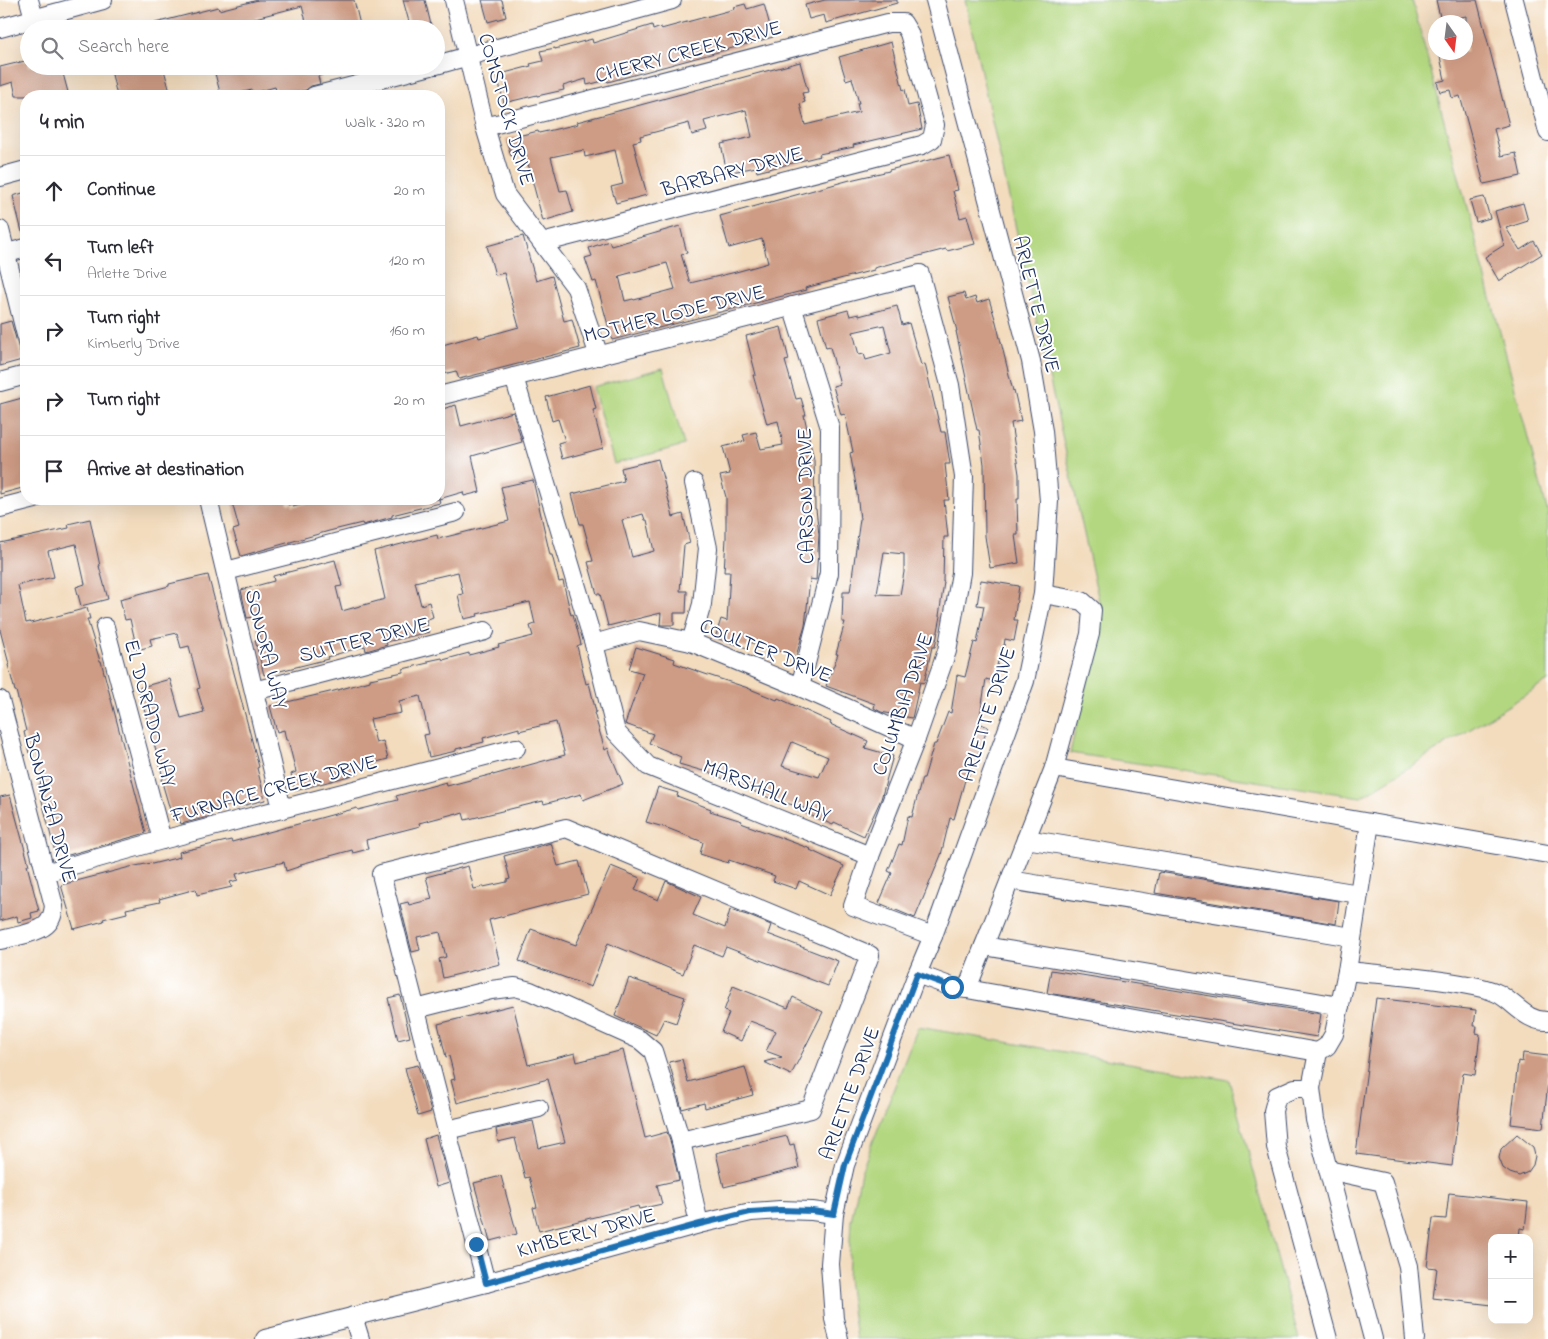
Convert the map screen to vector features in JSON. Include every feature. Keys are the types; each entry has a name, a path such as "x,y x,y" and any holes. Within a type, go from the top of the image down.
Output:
{"street":[{"path":"29,0 34,18"},
{"path":"27,20 103,0"},
{"name":"COMSTOCK DRIVE","path":"454,0 485,127 505,194 576,288 599,356"},
{"path":"445,63 672,0"},
{"name":"ARLETTE DRIVE","path":"838,1339 834,1318 830,1264 834,1214 845,1165 933,936 1025,681 1043,594 1049,501 1043,431 1030,361 935,0"},
{"path":"1514,0 1548,132"},
{"path":"0,28 20,22"},
{"name":"CHERRY CREEK DRIVE","path":"485,127 888,23 902,23 909,33 934,125 932,139"},
{"path":"337,90 396,75"},
{"name":"BARBARY DRIVE","path":"542,244 922,144 932,139"},
{"path":"0,177 20,172"},
{"path":"0,230 2,254 20,315"},
{"path":"2,254 20,250"},
{"name":"MOTHER LODE DRIVE","path":"445,394 920,274"},
{"name":"COLUMBIA DRIVE","path":"920,274 950,385 964,477 961,573 948,651 870,856 853,906 933,936"},
{"name":"CARSON DRIVE","path":"792,306 830,428 829,573 800,687"},
{"path":"0,382 20,377"},
{"path":"514,377 594,644"},
{"path":"691,642 702,604 708,548 694,483"},
{"path":"0,508 20,503"},
{"name":"SONORA WAY","path":"210,505 282,809"},
{"path":"226,571 456,512"},
{"path":"967,989 1054,768 1090,634 1092,610 1082,601 1043,594"},
{"name":"EL DORADO WAY","path":"105,627 162,840"},
{"name":"SUTTER DRIVE","path":"254,690 485,631"},
{"name":"COULTER DRIVE","path":"594,644 639,631 691,642 800,687 916,739"},
{"name":"MARSHALL WAY","path":"594,644 616,732 648,766 870,856"},
{"name":"BONANZA DRIVE","path":"0,700 54,906 52,917 46,925 34,931 0,940"},
{"name":"FURNACE CREEK DRIVE","path":"45,873 162,840 516,748"},
{"path":"1054,768 1548,854"},
{"path":"917,974 952,987 1318,1052 1327,1046 1334,1034 1347,971 1370,823"},
{"path":"486,1283 381,874 566,828 870,955 811,1109 681,1141"},
{"path":"1026,839 1359,894"},
{"path":"1010,880 1352,937"},
{"path":"984,946 1340,1006"},
{"path":"1347,971 1432,978 1474,986 1497,993 1530,1018 1539,1022 1548,1021"},
{"path":"416,1009 490,990 515,987 530,991 640,1040 653,1051 681,1141 700,1224"},
{"path":"1318,1052 1312,1088 1315,1120 1373,1339"},
{"path":"1312,1088 1295,1088 1276,1096 1273,1111 1276,1147 1328,1339"},
{"path":"447,1130 539,1108"},
{"path":"1328,1170 1383,1182 1408,1266 1414,1339"},
{"name":"KIMBERLY DRIVE","path":"265,1339 486,1283 750,1212 780,1210 834,1214"},
{"path":"354,1316 360,1339"}],"green space":[{"path":"965,0 1412,0 1548,513 1548,681 1361,797 1070,753 1096,640 1099,601"},
{"path":"663,368 684,445 614,464 593,387"},
{"path":"918,1027 1229,1080 1299,1339 856,1339 848,1279 851,1221 861,1172"}],"building":[{"path":"258,0 354,0 359,20 306,20 302,6 255,18 255,20 167,20 218,7 219,10"},
{"path":"403,0 425,0 430,20 409,20"},
{"path":"482,0 502,0 506,17 488,22"},
{"path":"825,0 897,0 897,3 826,23 824,15 809,19 805,5"},
{"path":"1436,0 1477,0 1509,125 1494,129 1501,156 1516,153 1521,176 1484,184 1460,96 1452,98 1450,90 1440,92 1437,82 1445,80 1441,60 1473,60 1473,15 1440,15"},
{"path":"745,4 747,9 764,4 773,37 608,82 607,80 587,85 586,79 563,86 564,90 504,103 497,75 543,61 540,51 592,39 593,43 652,25 653,30 661,27 661,29 735,9 734,7"},
{"path":"891,42 908,106 917,104 922,129 853,145 854,147 819,154 820,156 757,172 756,167 727,173 721,144 752,137 746,110 704,121 707,131 692,135 689,123 640,136 641,140 633,142 647,195 616,203 611,187 623,184 615,150 585,157 584,150 551,157 560,191 567,190 573,212 543,221 525,153 511,156 506,139 578,124 577,122 800,62 808,92 802,93 805,102 800,104 805,125 859,112 857,103 859,103 852,78 846,80 839,57"},
{"path":"20,62 20,75 63,75 67,90 20,90 20,96 16,96 13,82 0,86 0,67"},
{"path":"112,75 165,75 169,90 116,90"},
{"path":"215,75 322,75 318,76 320,84 311,86 306,90 276,90 275,87 264,90 219,90"},
{"path":"949,155 958,190 953,191 960,218 967,216 975,244 915,257 805,288 806,290 612,340 596,281 593,282 585,258 592,256 589,248 609,241 611,246 680,226 687,253 681,254 690,283 736,272 768,263 762,239 729,248 720,216","holes":["667,263 675,289 625,301 619,276"]},
{"path":"20,194 20,224 13,196"},
{"path":"1484,197 1490,218 1476,222 1470,200"},
{"path":"1523,203 1528,221 1506,228 1520,250 1534,241 1542,254 1499,281 1485,257 1504,245 1495,211"},
{"path":"523,236 536,281 552,276 564,321 572,319 580,348 459,379 456,371 445,374 445,344 478,335 479,338 519,327 504,273 495,275 487,246"},
{"path":"964,293 966,300 975,297 977,303 989,299 1021,421 1011,423 1019,474 1019,499 1017,499 1018,535 1015,535 1019,563 990,568 985,536 984,464 979,430 977,430 957,331 948,297"},
{"path":"897,306 902,325 909,323 921,365 925,364 941,432 945,432 950,464 945,464 949,500 944,500 948,537 944,537 944,582 939,616 941,616 935,647 932,647 924,683 920,682 912,718 881,712 874,708 875,704 826,686 838,654 836,654 845,622 842,622 843,592 850,592 860,519 850,453 853,452 845,414 841,415 833,386 840,384 830,347 826,348 818,318 848,310 850,316 859,314 859,316","holes":["884,325 891,353 866,360 864,354 859,355 853,332","884,552 904,554 904,572 900,595 877,594"]},
{"path":"11,321 20,353 20,361 0,366 0,324"},
{"path":"781,327 789,360 785,361 796,399 801,398 806,415 804,415 814,460 815,509 819,535 816,580 810,579 805,626 796,656 749,642 747,648 715,638 721,619 727,621 730,572 724,572 726,497 720,476 730,474 723,447 745,441 743,435 756,432 761,449 783,445 778,421 767,424 753,375 756,375 746,336"},
{"path":"590,385 596,409 593,410 603,448 562,459 558,443 565,441 558,419 552,421 546,397"},
{"path":"20,399 20,489 0,494 0,404"},
{"path":"456,405 461,426 513,412 522,442 472,456 480,492 464,496 463,492 445,497 445,408"},
{"path":"658,459 673,517 683,514 690,543 684,545 680,591 687,591 686,613 674,613 674,625 660,625 661,613 608,626 600,594 597,594 588,562 593,561 583,524 580,524 572,494 624,481 621,468","holes":["643,514 645,520 647,520 654,551 632,557 622,520"]},
{"path":"533,480 550,555 552,555 559,582 563,581 571,615 573,614 581,644 577,646 586,684 589,683 596,712 594,713 605,750 608,748 623,784 583,800 581,794 544,804 543,801 465,820 463,813 457,815 457,813 419,823 420,826 366,840 368,849 353,853 352,850 301,864 301,866 286,871 284,862 236,874 238,880 230,882 232,887 197,895 196,889 159,899 160,902 126,909 127,913 74,929 61,885 130,867 180,857 179,852 231,840 232,842 357,808 358,810 398,800 396,796 446,782 447,786 565,755 556,722 519,731 519,728 483,738 484,742 429,757 424,735 429,734 420,696 399,701 401,713 370,719 376,743 383,741 388,759 355,768 356,774 295,791 291,774 296,772 288,740 286,740 284,730 277,732 270,706 403,672 403,669 428,663 428,661 442,658 443,660 469,653 469,655 533,636 530,626 535,624 530,602 477,614 478,616 464,619 458,595 463,594 458,572 415,582 421,605 429,602 433,617 426,620 429,632 386,642 387,645 366,651 365,646 327,657 328,659 264,675 255,640 260,639 254,617 247,618 241,590 274,581 273,576 335,560 342,586 336,587 342,611 385,599 374,551 437,535 438,539 509,521 501,487"},
{"path":"233,505 292,505 293,507 300,505 432,505 392,515 392,517 363,525 362,523 329,531 241,556 233,530 239,528"},
{"path":"90,519 99,566 108,599 81,606 76,587 85,584 76,544 48,551 54,577 18,585 26,623 87,608 90,619 87,619 101,661 146,833 65,856 63,849 55,852 38,785 41,784 32,752 29,753 24,732 26,731 0,630 0,543 69,528 68,524"},
{"path":"208,575 259,767 257,768 265,800 238,807 237,803 210,810 212,816 181,824 179,818 173,820 138,688 170,679 181,718 204,712 197,689 200,688 189,646 181,648 177,633 150,639 152,646 137,650 130,619 125,620 120,599 169,586 169,584"},
{"path":"981,580 1019,586 1014,620 1018,620 1014,641 1005,639 993,681 986,679 979,723 988,727 978,755 975,754 967,780 965,780 954,819 950,818 941,855 915,918 879,903 892,873 888,871 899,844 902,845 908,816 912,817 922,778 924,778 934,744 936,744 948,712 951,713 957,675 965,677 974,642 977,643 984,606 977,605"},
{"path":"636,647 675,659 674,663 777,700 778,698 868,741 865,748 893,756 881,799 864,836 834,822 833,825 805,813 807,809 772,799 710,773 679,764 681,757 649,743 653,734 625,724 643,673 629,669","holes":["792,742 828,757 819,777 782,766"]},
{"path":"658,787 678,793 677,796 711,809 710,811 742,821 741,823 811,849 844,866 830,895 799,881 796,889 773,881 775,876 729,860 728,863 700,854 703,842 646,822"},
{"path":"10,795 39,911 31,913 32,918 18,922 17,916 0,921 0,797"},
{"path":"551,843 558,866 579,861 588,894 489,920 500,964 443,978 439,959 446,957 440,932 417,937 420,950 412,952 400,904 408,902 409,905 432,899 426,877 468,866 474,889 507,882 510,879 504,856"},
{"path":"611,866 640,878 635,890 658,900 666,881 701,897 693,915 725,928 730,910 747,915 771,925 768,934 838,961 828,986 726,947 722,956 694,945 683,974 608,943 591,987 519,961 531,929 576,945"},
{"path":"1159,872 1339,901 1336,924 1155,893"},
{"path":"1051,970 1321,1014 1317,1037 1047,993"},
{"path":"629,978 685,997 676,1023 664,1019 656,1035 615,1016"},
{"path":"733,986 788,1008 793,997 823,1012 791,1075 764,1062 782,1057 766,1051 776,1031 750,1021 741,1041 721,1032 729,1013 724,1011"},
{"path":"400,995 410,1037 398,1040 388,998"},
{"path":"1376,998 1476,1010 1474,1026 1477,1026 1476,1033 1480,1034 1475,1075 1463,1073 1452,1166 1356,1154"},
{"path":"513,1005 528,1065 575,1053 577,1062 623,1050 645,1138 667,1132 671,1144 679,1180 657,1185 662,1204 639,1209 638,1206 539,1231 533,1208 537,1207 529,1177 525,1178 515,1138 498,1142 496,1129 533,1121 539,1148 565,1142 548,1079 457,1103 451,1080 455,1079 449,1056 446,1057 438,1024"},
{"path":"1523,1053 1548,1056 1548,1083 1543,1128 1511,1124 1518,1061 1522,1062"},
{"path":"682,1059 688,1082 745,1067 753,1095 705,1108 704,1103 682,1109 669,1062"},
{"path":"418,1065 431,1112 418,1116 405,1068"},
{"path":"1517,1134 1533,1147 1535,1156 1533,1165 1528,1172 1519,1176 1503,1168 1499,1158 1501,1149"},
{"path":"436,1135 449,1183 436,1187 424,1139"},
{"path":"787,1136 790,1145 794,1144 799,1168 724,1187 716,1153"},
{"path":"501,1176 517,1234 490,1241 474,1183"},
{"path":"1449,1193 1528,1202 1525,1229 1520,1228 1519,1234 1488,1234 1488,1305 1433,1298 1437,1268 1427,1267 1433,1218 1446,1219"}],"route":[{"path":"476,1244 486,1283 750,1212 780,1210 834,1214 845,1165 917,974 952,987"}]}
